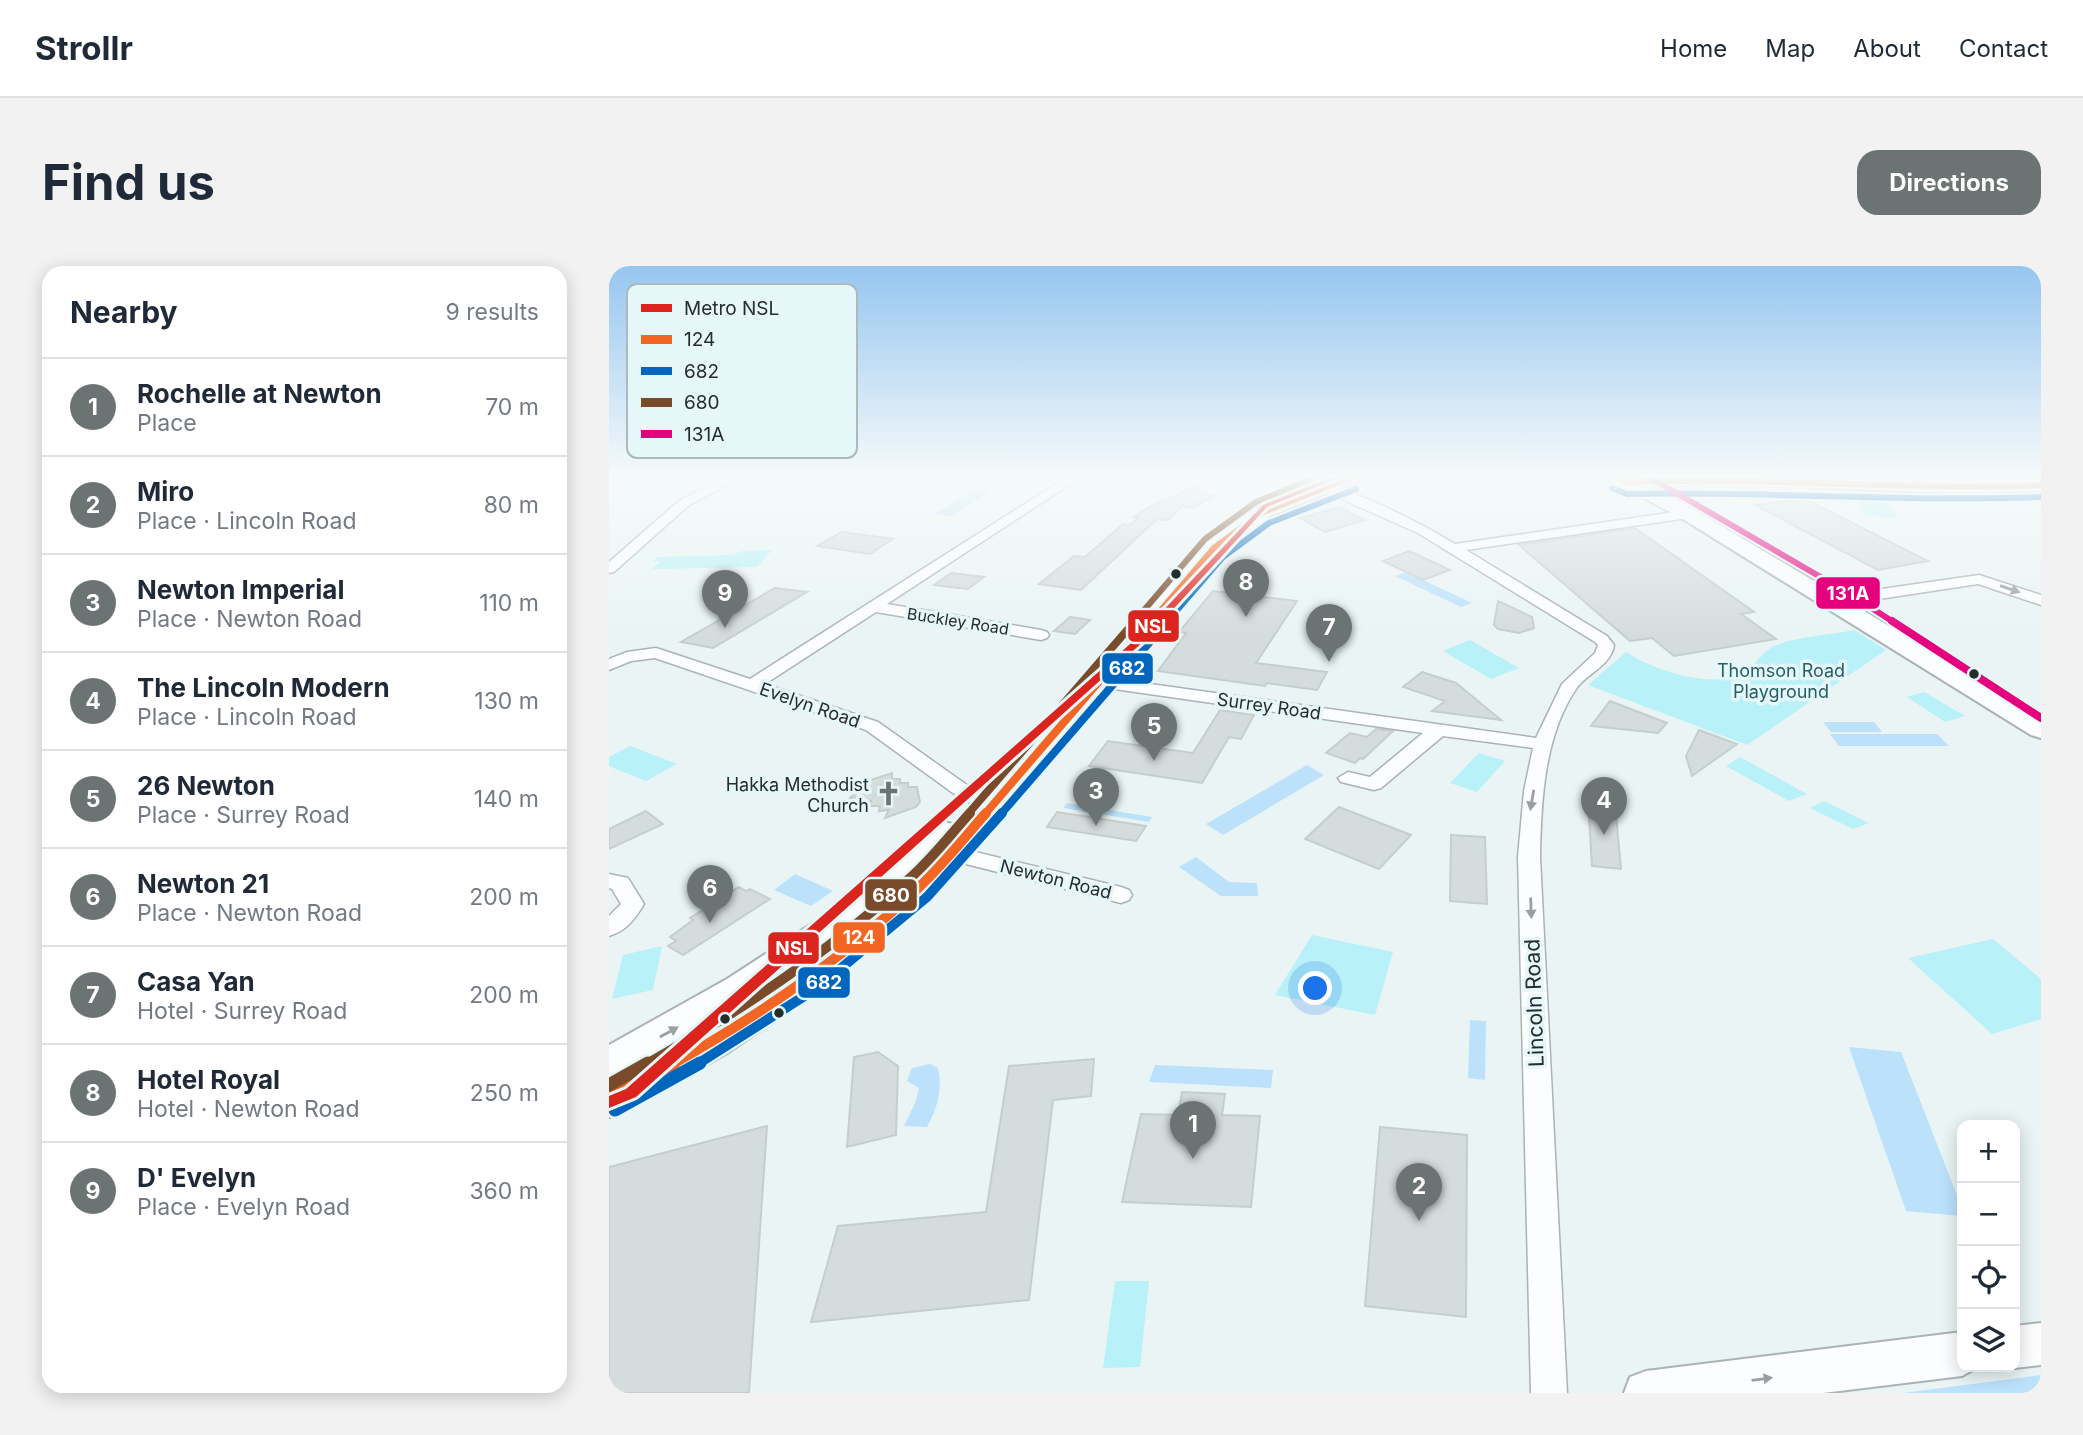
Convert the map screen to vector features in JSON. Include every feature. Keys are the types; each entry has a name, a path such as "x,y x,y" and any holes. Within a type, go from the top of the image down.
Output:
{"main road":[{"path":"609,1065 733,996 848,914 983,800 1027,751 1206,534 1213,530"},
{"path":"1027,751 1100,682 1214,548 1234,530"},
{"path":"1728,530 2041,718"},
{"path":"1844,600 2041,729"},
{"path":"609,1099 712,1042 810,978 919,888 950,853 983,800"}],"street":[{"path":"609,569 654,530"},
{"name":"Buckley Road","path":"752,685 994,530"},
{"path":"1420,530 1455,548 1558,530"},
{"name":"Lincoln Road","path":"1455,548 1601,639 1607,650 1568,687 1541,744 1529,812 1549,1393"},
{"path":"1844,600 1979,579 2041,600"},
{"name":"Buckley Road","path":"875,607 1041,635"},
{"name":"Evelyn Road","path":"609,665 627,657 656,653 872,726 983,800"},
{"name":"Surrey Road","path":"1100,682 1437,732 1541,744"},
{"path":"1348,778 1374,784 1437,732"},
{"name":"Newton Road","path":"950,853 1121,895"},
{"path":"609,881 620,883 633,904 626,915 609,928"},
{"path":"2020,1346 2041,1343"},
{"path":"1646,1393 1957,1355"}],"green space":[{"path":"772,550 757,567 652,569 661,561 653,561 657,557 732,555 742,551"},
{"name":"Thomson Road Playground","path":"1854,630 1886,650 1747,745 1588,685 1626,652 1666,671 1698,678 1729,678 1746,671 1767,651 1779,644"},
{"path":"1470,640 1519,668 1491,679 1443,651"},
{"path":"1924,692 1965,716 1945,722 1907,697"},
{"path":"630,746 677,764 646,781 609,766 609,757"},
{"path":"1479,753 1505,761 1477,792 1450,783"},
{"path":"1740,757 1807,794 1789,801 1726,766"},
{"path":"1824,801 1869,823 1853,829 1810,808"},
{"path":"1312,935 1393,952 1375,1015 1275,995"},
{"path":"1993,939 2041,979 2041,1019 1992,1034 1908,958"},
{"path":"662,946 653,990 612,999 623,955"},
{"path":"1115,1281 1149,1281 1140,1367 1103,1368"}],"shaded area":[{"path":"1406,572 1472,603 1461,607 1395,576"},
{"path":"1823,722 1874,722 1882,732 1831,732"},
{"path":"1830,734 1937,734 1949,746 1839,746"},
{"path":"1307,765 1324,775 1223,835 1206,824"},
{"path":"1067,803 1152,817 1149,822 1063,808"},
{"path":"1196,857 1229,882 1257,883 1258,896 1221,896 1179,867"},
{"path":"795,874 833,891 811,906 774,890"},
{"path":"1470,1020 1486,1021 1485,1080 1468,1078"},
{"path":"1849,1047 1901,1052 1957,1195 1957,1216 1906,1211"},
{"path":"930,1064 938,1068 939,1076 934,1113 927,1127 904,1126 919,1088 907,1081 912,1068"},
{"path":"1155,1065 1273,1070 1271,1088 1149,1082"},
{"path":"2041,1375 2041,1393 1903,1393"}],"building":[{"path":"1117,530 1146,530 1081,590 1039,584 1074,556 1085,557"},
{"path":"1637,530 1754,612 1741,614 1776,639 1674,656 1652,638 1630,641 1519,545"},
{"path":"1802,530 1866,530 1928,561 1878,570"},
{"path":"842,532 893,539 870,554 817,546"},
{"path":"1409,551 1450,570 1423,580 1383,561"},
{"path":"951,573 984,577 968,589 934,585"},
{"path":"775,588 807,592 713,648 681,642"},
{"path":"1213,591 1297,601 1256,663 1327,672 1317,690 1267,683 1265,686 1158,671 1186,633 1179,632"},
{"path":"1498,601 1532,617 1534,628 1519,633 1498,629 1494,625"},
{"path":"1070,617 1090,620 1075,634 1054,631"},
{"path":"1422,672 1456,683 1501,720 1432,711 1445,701 1403,687"},
{"path":"1610,701 1667,723 1658,733 1591,726"},
{"path":"1220,710 1254,715 1241,739 1229,737 1202,783 1089,766 1108,741 1193,753"},
{"path":"1376,729 1393,731 1355,763 1326,753 1350,733 1367,737"},
{"path":"1699,730 1737,744 1692,776 1686,756"},
{"name":"Hakka Methodist Church","path":"892,773 892,779 908,783 908,787 917,787 920,802 916,807 885,818 889,810 879,811 880,806 870,806 871,801 861,802 863,797 850,798 864,782"},
{"path":"1588,801 1615,804 1621,869 1592,866"},
{"path":"1339,807 1411,835 1379,869 1305,839"},
{"path":"646,811 663,824 609,849 609,829"},
{"path":"1057,812 1146,826 1136,841 1047,827"},
{"path":"1451,835 1485,837 1487,904 1450,901"},
{"path":"739,887 746,891 750,889 770,899 683,955 668,946 676,941 670,937 693,920 690,918"},
{"path":"878,1052 898,1066 896,1135 847,1147 854,1057"},
{"path":"1094,1059 1091,1096 1053,1100 1029,1300 811,1322 838,1226 986,1212 1009,1066"},
{"path":"1182,1092 1225,1094 1222,1115 1260,1116 1251,1207 1122,1202 1141,1114 1178,1115"},
{"path":"767,1126 749,1393 609,1393 609,1167"},
{"path":"1380,1127 1467,1135 1466,1317 1365,1306"}],"metro line":[{"name":"NSL","path":"609,1102 631,1093 1141,639 1243,530"}],"transit line":[{"name":"680","path":"609,1085 706,1031 803,968 910,879 1030,745 1205,539 1218,530"},
{"name":"124","path":"609,1099 712,1042 810,978 919,888 1039,753 1214,548 1239,530"},
{"name":"682","path":"615,1110 718,1053 817,988 927,897 1223,557 1260,530"},
{"name":"131A","path":"1739,530 1848,593 2041,718"}],"place":[{"name":"Hotel Royal","path":"1246,617"},
{"name":"D' Evelyn","path":"725,628"},
{"name":"Casa Yan","path":"1329,662"},
{"name":"26 Newton","path":"1154,761"},
{"name":"Hakka Methodist Church","path":"889,794"},
{"name":"Newton Imperial","path":"1096,826"},
{"name":"The Lincoln Modern","path":"1604,835"},
{"name":"Newton 21","path":"710,923"},
{"name":"Rochelle at Newton","path":"1193,1159"},
{"name":"Miro","path":"1419,1221"}]}
